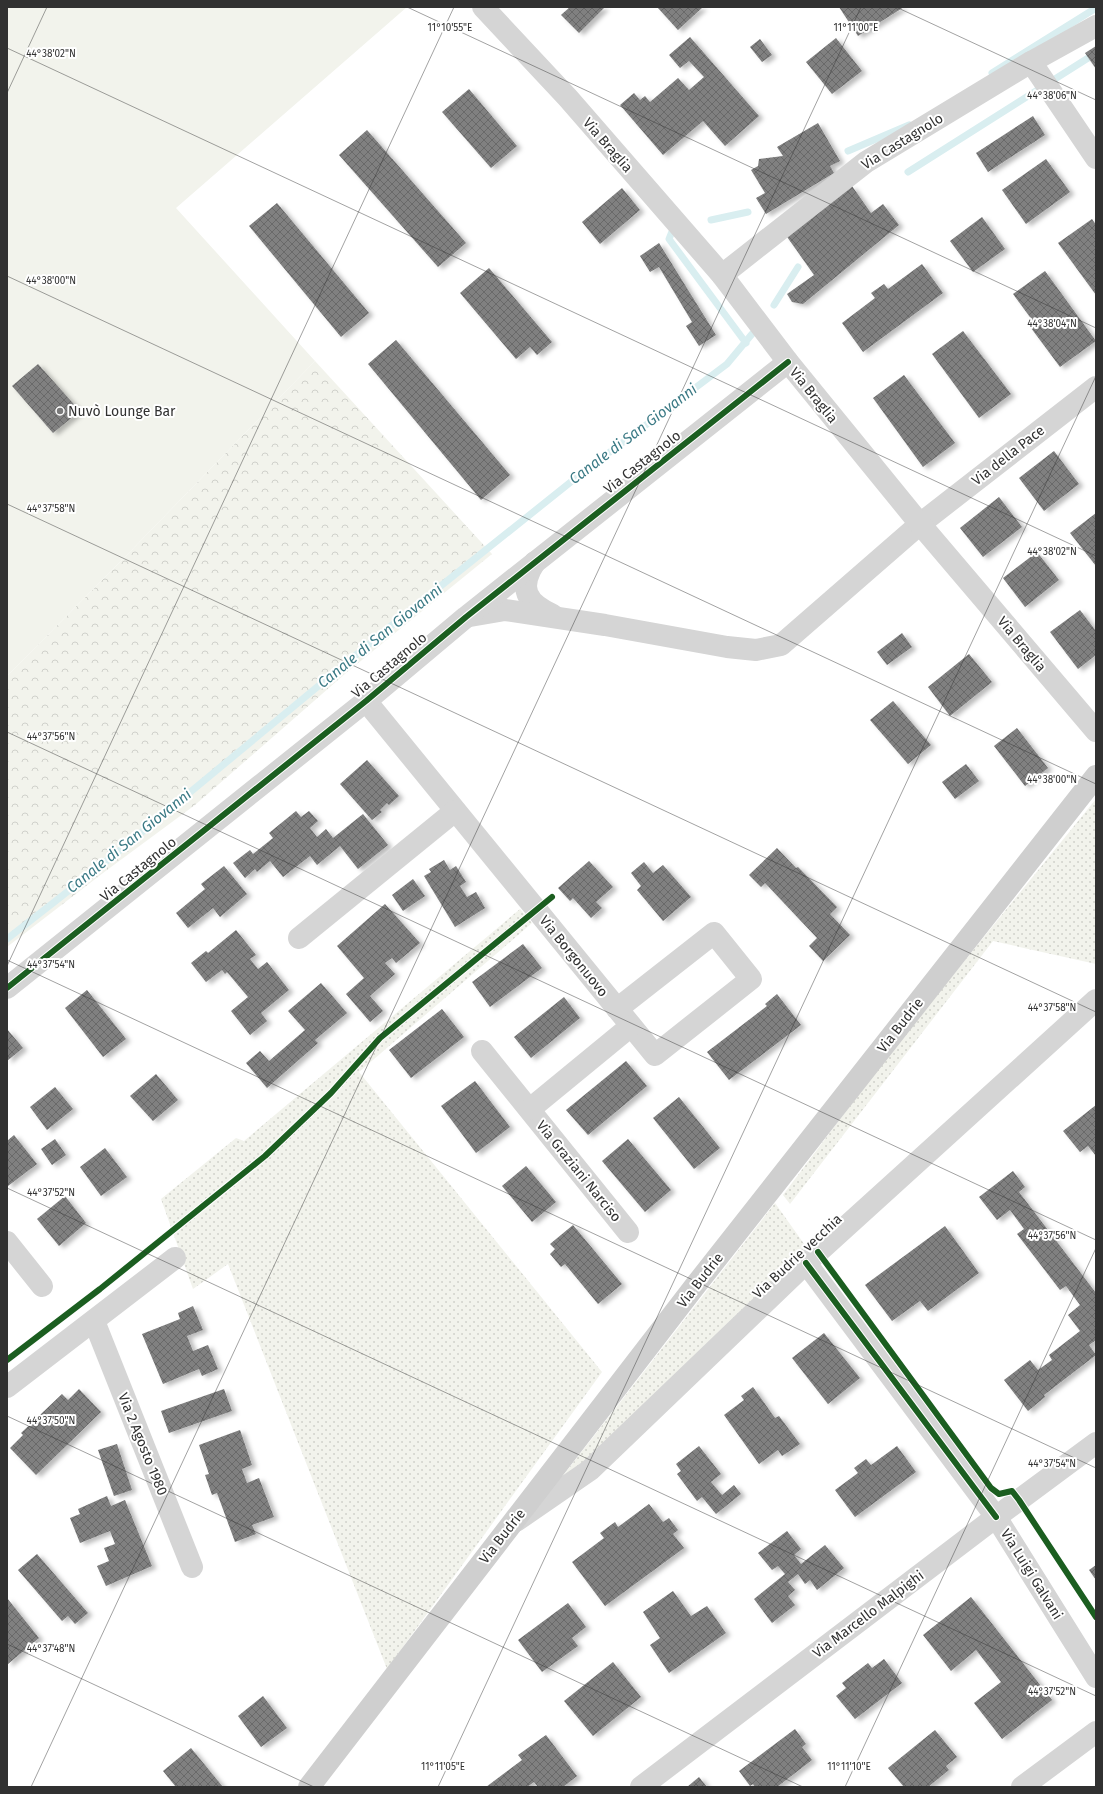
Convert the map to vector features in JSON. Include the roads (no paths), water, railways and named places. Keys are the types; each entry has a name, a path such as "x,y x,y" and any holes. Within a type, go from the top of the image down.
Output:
{"main road":[{"name":"Via Budrie","path":"309,1787 695,1286 1096,776"}],"street":[{"name":"Via Braglia","path":"483,7 568,98 722,275 788,362 920,524 1096,731"},
{"name":"Via Castagnolo","path":"722,275 866,162 1041,77 1096,26"},
{"path":"1041,77 1096,158"},
{"name":"Via Castagnolo","path":"7,988 366,701 466,617 788,362"},
{"name":"Via della Pace","path":"920,524 1096,387"},
{"name":"Via Castagnolo","path":"466,617 486,612 505,610 746,650 756,650 781,645 920,524"},
{"name":"Via Castagnolo","path":"535,562 528,572 525,583 526,593 533,603 560,618"},
{"name":"Via Borgonuovo","path":"366,701 624,1017"},
{"path":"299,938 455,811"},
{"name":"Via Graziani Narciso","path":"530,1109 624,1017 714,933 751,979 654,1055 624,1017"},
{"name":"Via Budrie vecchia","path":"510,1526 590,1470 806,1263 1096,1000"},
{"name":"Via Graziani Narciso","path":"482,1051 628,1232"},
{"path":"7,1242 42,1286"},
{"path":"7,1387 175,1258"},
{"name":"Via Luigi Galvani","path":"806,1263 996,1517 1096,1676"},
{"name":"Via 2 Agosto 1980","path":"94,1321 192,1567"},
{"name":"Via Marcello Malpighi","path":"641,1787 996,1517 1096,1443"},
{"path":"1022,1787 1096,1732"}],"waterway":[{"path":"992,73 1096,8"},
{"name":"Canale di San Giovanni","path":"908,172 1096,53"},
{"path":"848,151 909,125"},
{"path":"711,220 748,212"},
{"path":"673,229 669,239 746,343"},
{"name":"Canale di San Giovanni","path":"774,305 798,267"},
{"name":"Canale di San Giovanni","path":"7,939 113,856 397,621 582,473 727,364 752,334"}],"place":[{"name":"Nuvò Lounge Bar","path":"60,411"}]}
